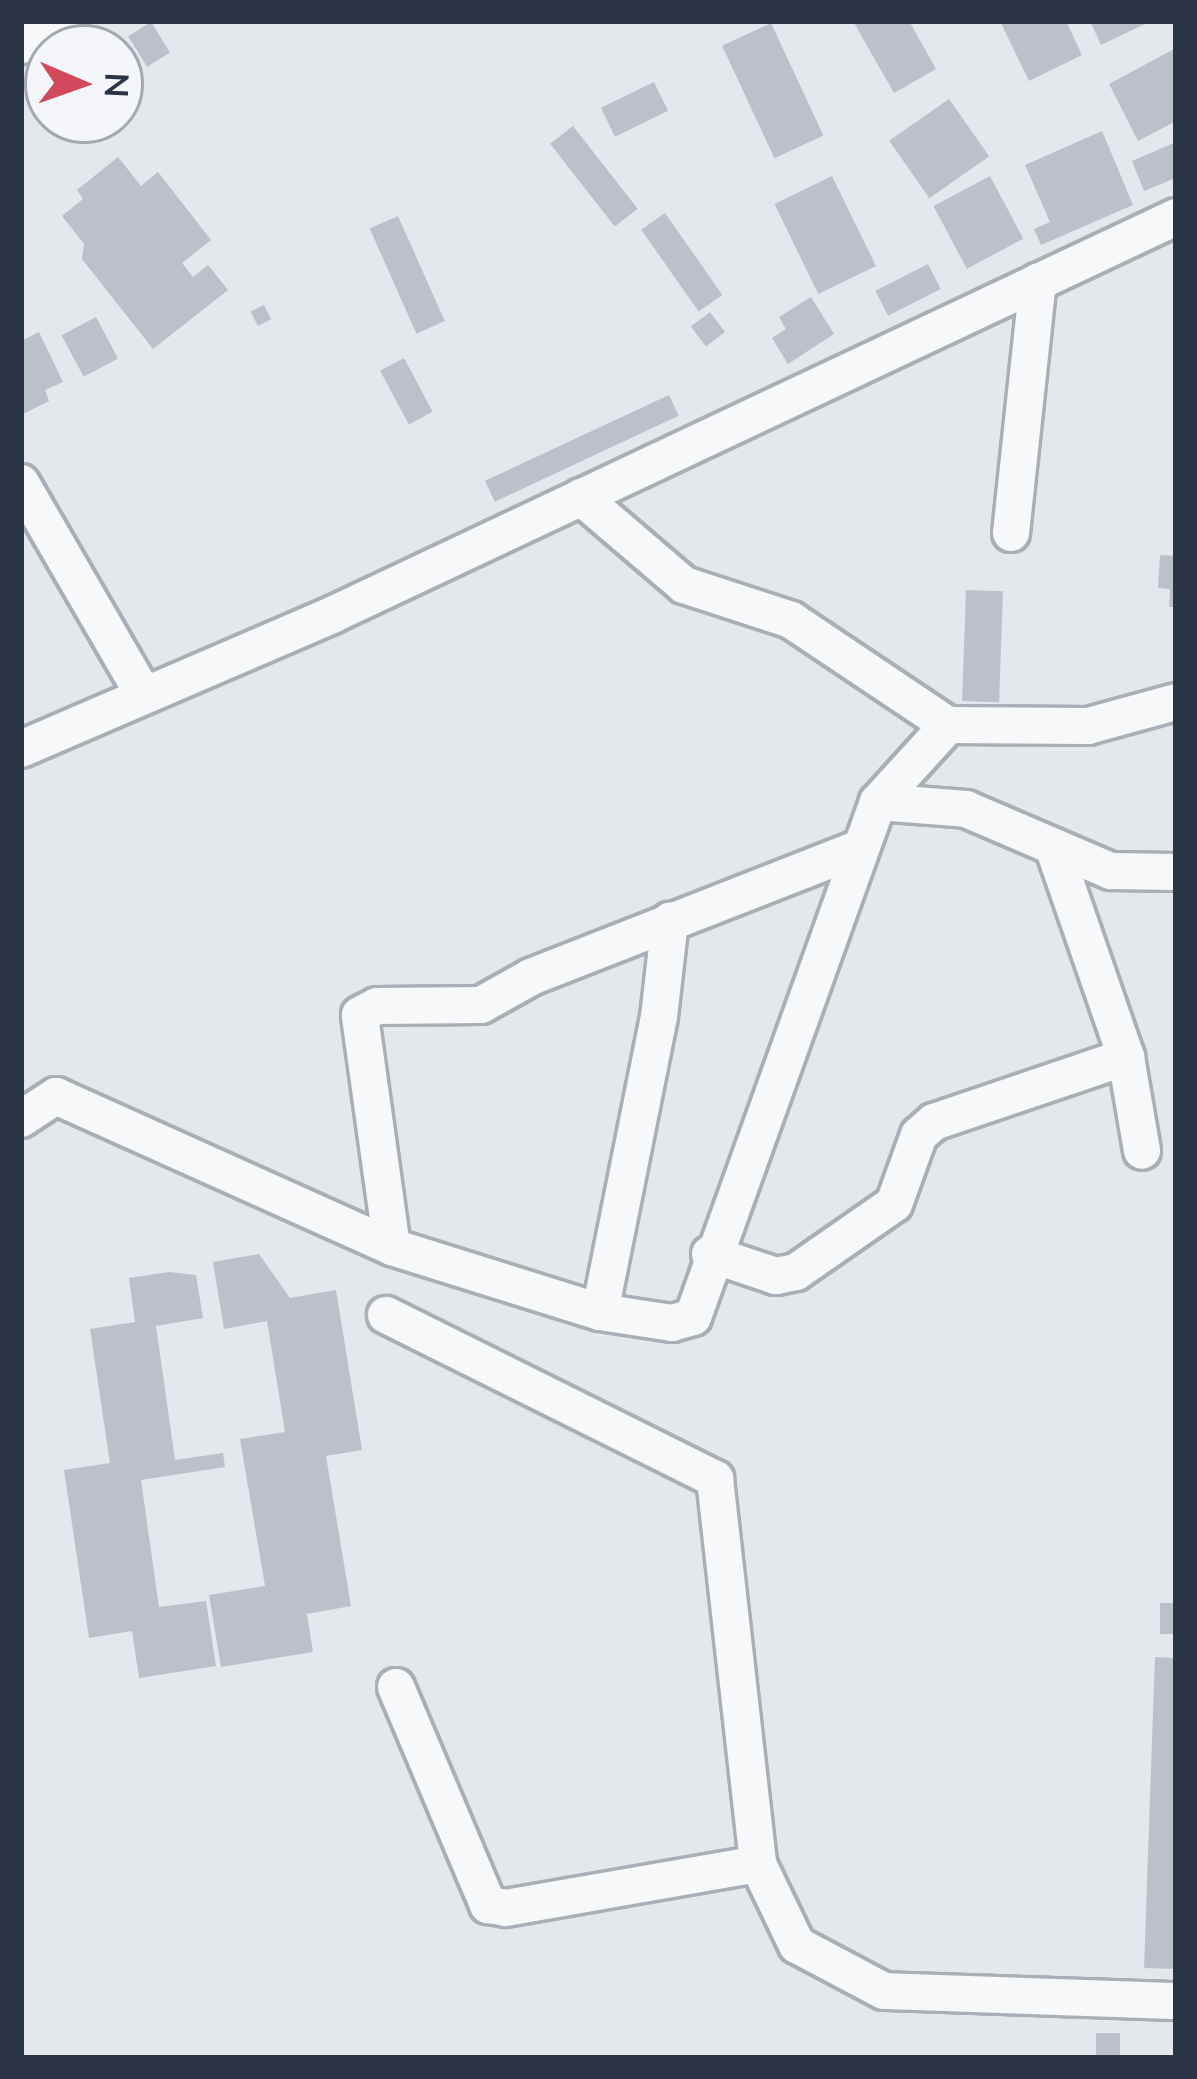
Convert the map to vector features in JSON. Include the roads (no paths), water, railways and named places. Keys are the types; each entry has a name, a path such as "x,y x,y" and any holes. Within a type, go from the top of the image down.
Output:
{"street":[{"path":"21,45 69,21"},
{"path":"21,748 581,496 1176,217"},
{"path":"1011,533 1039,281"},
{"path":"21,483 144,695"},
{"path":"581,496 684,585 791,620 948,725 1088,726 1176,702"},
{"path":"21,1119 56,1096 392,1247 600,1312 672,1323 693,1317 710,1254 878,802 948,725"},
{"path":"878,802 966,809 1111,871 1176,872"},
{"path":"392,1247 360,1015 377,1006 481,1005 670,921 860,848"},
{"path":"1054,849 1126,1057 1142,1151"},
{"path":"600,1312 659,1017 670,921"},
{"path":"710,1254 776,1276 796,1272 893,1204 919,1135 934,1122 1126,1057"},
{"path":"386,1315 715,1479 758,1864 796,1945 884,1991 1176,2001"},
{"path":"397,1687 488,1904 506,1908 758,1864"}]}
